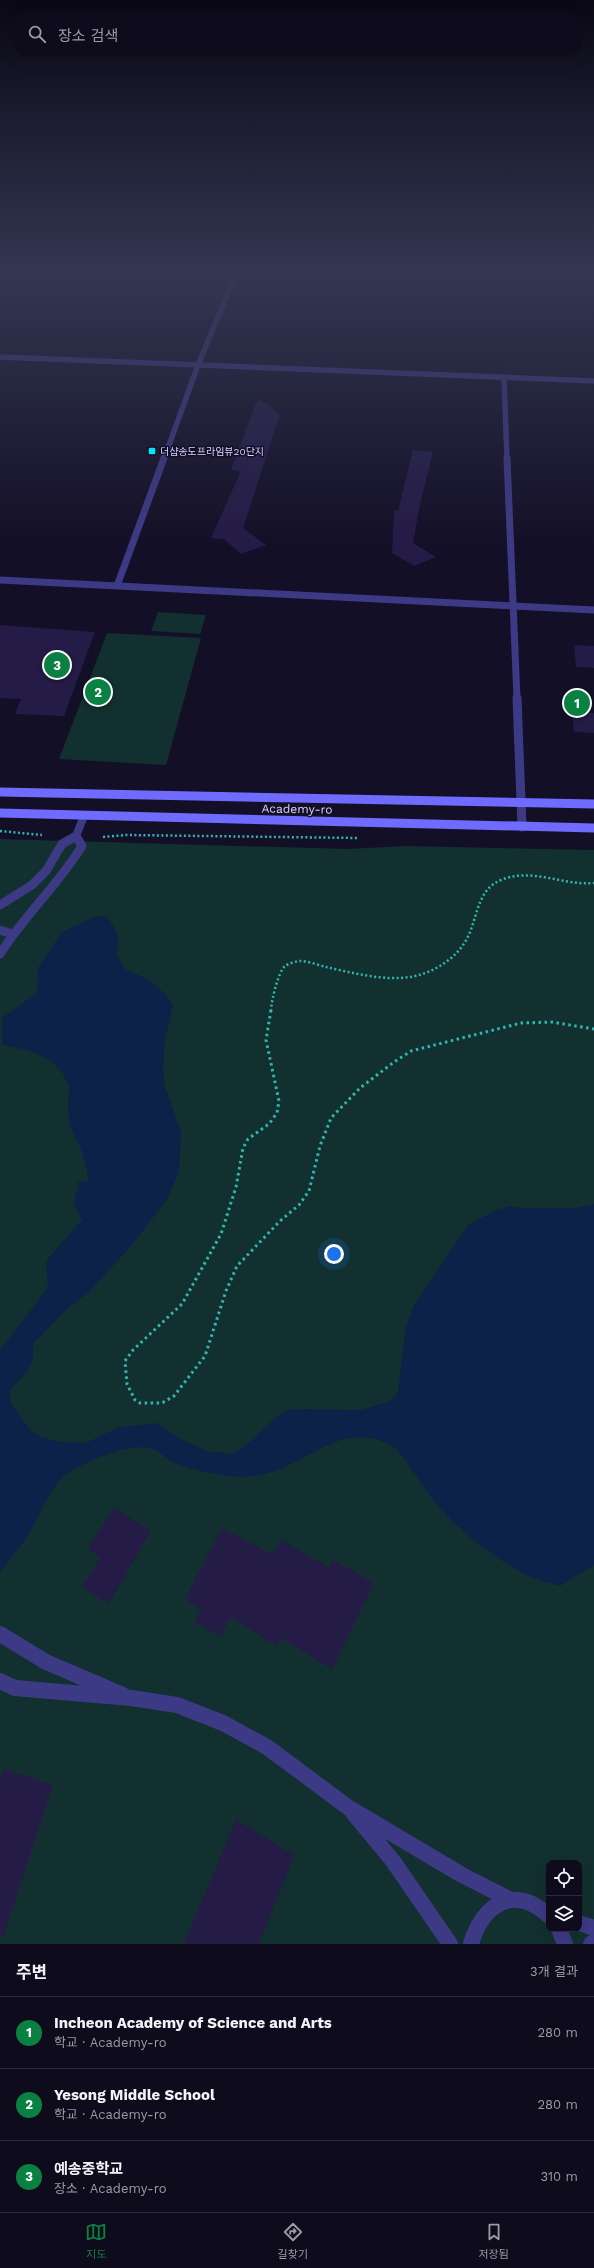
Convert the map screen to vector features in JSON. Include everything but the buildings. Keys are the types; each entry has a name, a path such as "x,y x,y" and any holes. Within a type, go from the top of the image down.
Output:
{"main road":[{"name":"Academy-ro","path":"0,792 594,804"},
{"name":"Academy-ro","path":"0,813 594,828"}],"street":[{"path":"191,365 594,381"},
{"path":"117,586 198,365"},
{"path":"504,377 522,827"},
{"path":"0,580 594,610"},
{"path":"0,905 32,885 46,871 62,844 76,836 82,846 70,867 12,934 0,954"},
{"path":"0,930 12,934"},
{"path":"0,1634 46,1662 131,1698"},
{"path":"0,1681 15,1688 131,1698 177,1705 223,1723 267,1747 349,1808 456,1872 510,1899 528,1902 546,1913"},
{"path":"349,1808 393,1861 450,1944"},
{"path":"471,1944 472,1934 481,1917 494,1905 510,1899"},
{"path":"582,1924 594,1928"},
{"path":"560,1932 565,1944"}],"lane":[{"path":"76,836 84,816"}],"path":[{"path":"0,831 42,836"},
{"path":"594,882 584,884 518,876 495,883 483,893 464,943 453,957 444,963 411,977 384,977 299,961 286,965 279,975 271,1003 270,1022 266,1040 278,1101 277,1113 269,1124 248,1139 243,1148 237,1180 221,1234 182,1304 133,1350 125,1361 128,1384 135,1400 140,1403 162,1403 174,1396 205,1356 226,1292 238,1266 280,1221 299,1205 309,1192 320,1146 332,1118 360,1088 411,1051 525,1021 542,1021 594,1029"}],"green space":[{"path":"158,612 206,615 200,634 151,631"},
{"path":"107,633 201,638 166,765 59,759"},
{"path":"0,839 347,849 406,846 594,850 594,1944 0,1944"}],"water":[{"path":"105,916 113,925 117,934 118,944 116,955 125,969 149,980 166,995 173,1005 165,1040 163,1067 164,1083 181,1133 179,1171 167,1199 131,1246 88,1293 67,1309 33,1344 30,1365 24,1376 9,1391 11,1404 31,1431 41,1437 60,1442 86,1443 117,1428 156,1423 184,1441 208,1451 231,1454 244,1447 280,1414 293,1409 360,1410 388,1402 398,1392 406,1326 414,1305 468,1225 496,1210 511,1206 521,1208 576,1208 594,1204 594,1565 560,1586 531,1577 490,1552 452,1521 431,1497 395,1448 372,1438 354,1437 338,1441 273,1472 245,1477 225,1476 195,1470 177,1464 156,1450 144,1447 121,1450 97,1458 68,1473 56,1485 27,1537 0,1573 0,1350 48,1288 46,1261 82,1220 74,1202 79,1181 89,1181 82,1151 71,1129 68,1111 69,1086 62,1072 50,1060 28,1050 2,1045 2,1018 37,993 38,968 62,932 94,917"}],"place":[{"name":"더샵송도프라임뷰20단지","path":"152,451"},
{"name":"예송중학교","path":"57,665"},
{"name":"Yesong Middle School","path":"98,692"},
{"name":"Incheon Academy of Science and Arts","path":"577,703"}]}
